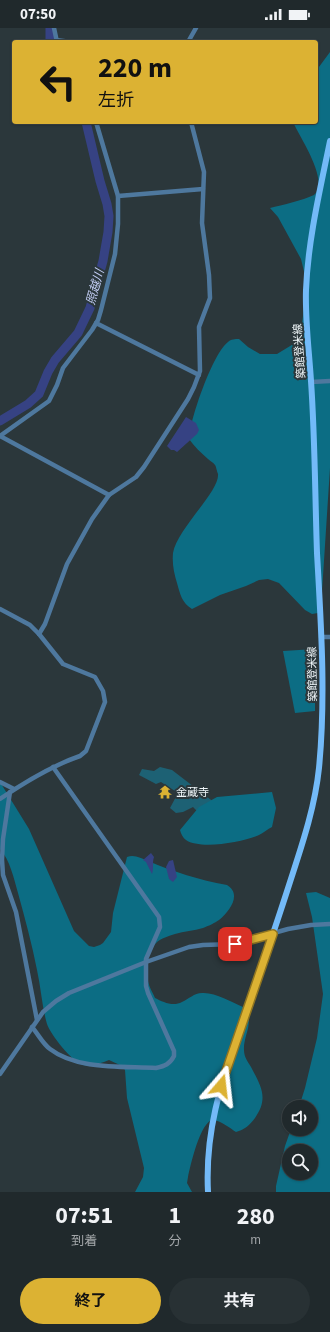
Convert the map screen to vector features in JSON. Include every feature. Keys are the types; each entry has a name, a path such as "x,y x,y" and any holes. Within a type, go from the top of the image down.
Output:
{"main road":[{"name":"築館登米線","path":"208,1192 208,1147 217,1099 302,843 319,771 322,725 321,637 311,382 306,329 308,273 315,215 330,141"}],"street":[{"path":"54,28 56,40"},
{"path":"189,40 196,28"},
{"path":"97,124 118,196 118,224 115,254 101,310 92,330 63,368 50,401 0,436 109,495"},
{"path":"39,634 45,624 66,564 92,519 109,495 136,477 144,467 188,399 199,375 199,327 210,298 209,275 202,223 204,172 192,124"},
{"path":"118,196 203,190"},
{"path":"96,323 199,375"},
{"path":"311,382 330,381"},
{"path":"0,608 30,625 63,664 95,677 103,691 105,698 105,702 86,751 80,756 53,767 0,799"},
{"path":"321,637 330,637"},
{"path":"32,1028 48,1048 76,1061 93,1064 156,1068 164,1067 174,1056 174,1051 148,993 146,979 147,955 160,927 159,917 53,767"},
{"path":"0,782 12,791"},
{"path":"12,791 3,839 3,875 16,912 37,1020"},
{"path":"0,1074 37,1020 49,1006 62,996 146,962 189,947 235,944 311,925 330,924"}],"shaded area":[{"path":"330,52 330,468 321,607 318,613 312,614 305,610 279,583 268,579 259,580 220,595 192,609 186,604 180,594 174,568 173,553 176,543 182,533 206,500 217,481 218,474 214,464 200,452 189,439 193,417 209,372 222,349 229,341 233,339 239,339 248,347 260,354 277,354 300,340 307,284 301,259 278,217 270,208 310,197 314,195 318,188 316,170 312,159 294,124 318,124 318,68"},
{"path":"186,417 196,423 199,430 197,434 177,452 171,450 167,446"},
{"path":"315,649 315,711 295,713 283,651"},
{"path":"160,767 172,770 215,803 198,812 193,807 183,812 176,813 170,808 178,793 161,782 156,784 139,775 142,769 154,771"},
{"path":"0,782 29,829 74,931 89,946 94,947 100,945 111,932 113,913 127,857 138,857 167,869 206,881 227,885 234,893 233,902 227,912 217,921 203,928 175,934 158,941 153,946 147,966 147,977 155,998 175,1004 199,993 207,993 243,1007 247,1012 249,1023 244,1044 244,1053 260,1086 263,1098 262,1104 253,1121 247,1127 236,1132 222,1123 214,1120 209,1121 197,1144 191,1164 187,1183 192,1192 135,1192 143,1177 144,1168 127,1098 125,1070 122,1066 109,1060 90,1065 83,1065 79,1063 62,1048 49,1029 44,1011 33,951 18,893 9,864 0,849"},
{"path":"272,792 276,808 272,827 252,838 222,844 201,844 186,840 180,830 199,807 217,797"},
{"path":"151,853 154,857 152,874 146,862 143,860"},
{"path":"173,860 177,877 173,882 169,879 166,867 169,861"},
{"path":"316,892 330,898 330,1192 276,1192 282,1159 282,1180 318,1180 318,1144 286,1144 289,1136 318,1136 318,1100 301,1100 317,1038 323,994 312,917 306,893"}],"waterway":[{"name":"照越川","path":"50,28 50,40"},
{"name":"照越川","path":"0,421 28,404 39,394 48,372 55,360 78,333 90,308 103,261 109,216 86,124"}],"place":[{"name":"金蔵寺","path":"165,792"}],"route":[{"path":"221,1086 273,934 235,944"}]}
